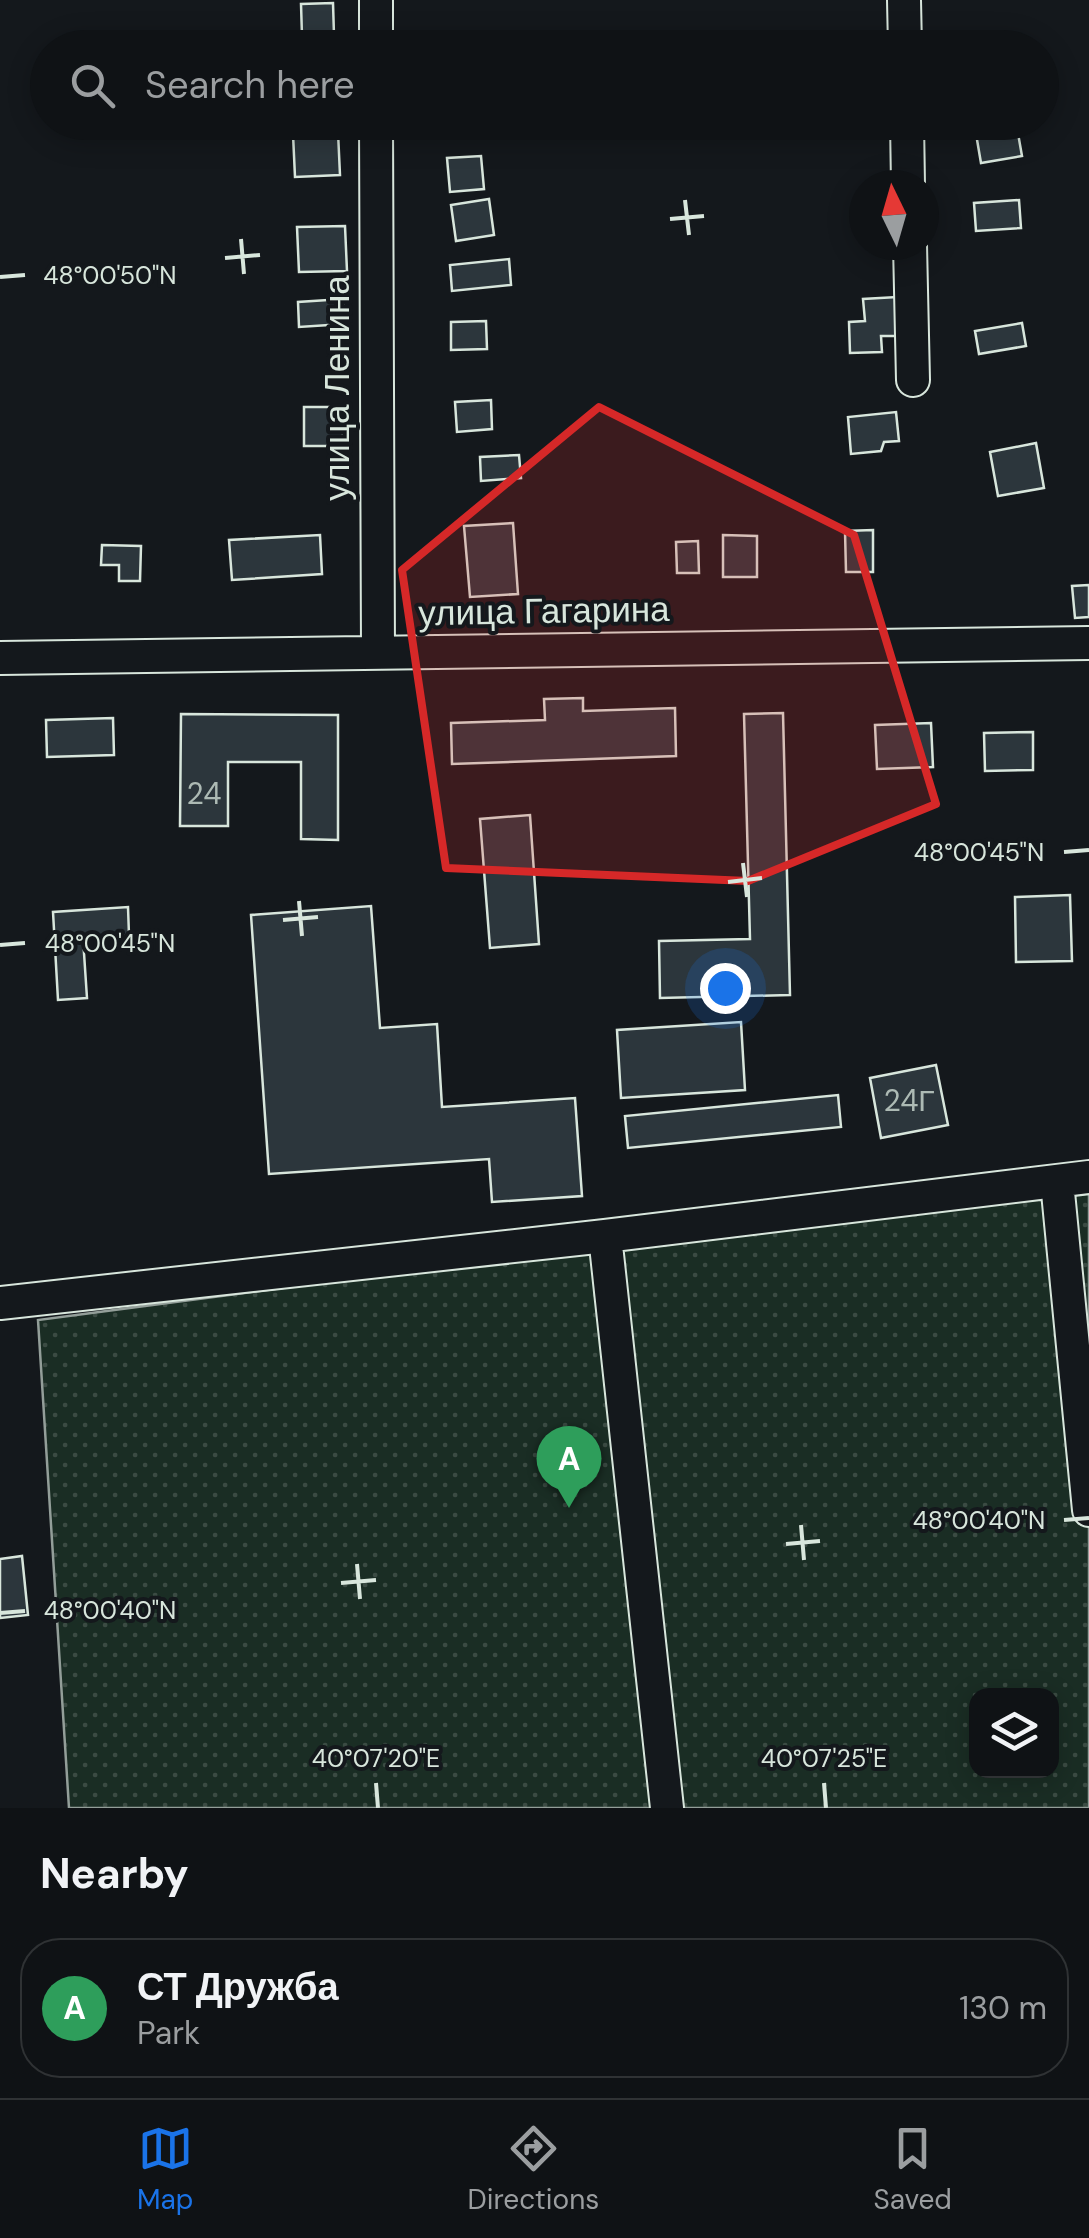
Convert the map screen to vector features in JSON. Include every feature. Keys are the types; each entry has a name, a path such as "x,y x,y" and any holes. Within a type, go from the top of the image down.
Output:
{"street":[{"path":"376,0 376,30"},
{"path":"904,0 905,30"},
{"name":"улица Ленина","path":"376,140 378,653"},
{"path":"907,140 908,170"},
{"path":"910,260 913,380"},
{"name":"улица Гагарина","path":"0,658 1089,643"},
{"path":"0,1302 606,1236 1073,1179 1089,1510"},
{"path":"606,1236 667,1808"}],"highlighted area":[{"path":"599,407 854,535 936,804 748,881 446,868 402,570"}],"green space":[{"path":"1089,1182 1089,1808 69,1808 38,1320"}],"building":[{"path":"333,3 334,30 302,30 301,4"},
{"path":"293,140 338,140 340,175 295,177"},
{"path":"977,140 1019,140 1022,156 981,163"},
{"path":"481,156 484,189 450,192 447,158"},
{"path":"489,199 494,235 456,241 451,205"},
{"path":"1019,200 1021,228 976,231 974,203"},
{"path":"345,226 347,271 299,272 297,227"},
{"path":"509,259 511,285 452,291 450,265"},
{"path":"897,297 899,336 881,336 882,352 850,353 849,322 865,321 863,299"},
{"path":"343,299 344,324 299,327 298,302"},
{"path":"486,321 487,349 451,350 451,322"},
{"path":"1022,323 1026,346 979,354 975,331"},
{"path":"491,400 492,429 457,432 455,402"},
{"path":"304,407 342,407 343,446 304,446"},
{"path":"896,412 899,441 884,442 881,451 851,454 848,417"},
{"path":"1036,443 1044,488 998,496 990,452"},
{"path":"519,455 521,478 481,481 480,457"},
{"path":"513,523 518,594 470,597 464,526"},
{"path":"873,530 873,572 846,572 845,531"},
{"path":"320,535 322,574 232,580 229,540"},
{"path":"723,535 757,536 757,577 723,577"},
{"path":"698,541 699,573 677,573 676,542"},
{"path":"102,545 141,546 140,581 119,581 119,565 101,565"},
{"path":"1089,585 1089,617 1075,618 1072,586"},
{"path":"583,698 583,711 675,708 676,756 452,764 451,723 545,720 544,699"},
{"path":"783,713 790,995 660,998 659,941 750,939 744,714"},
{"path":"181,714 338,715 338,840 301,839 301,762 228,762 228,826 180,826"},
{"path":"113,718 114,755 47,757 46,720"},
{"path":"931,723 933,767 877,769 875,725"},
{"path":"1033,732 1033,770 985,771 984,733"},
{"path":"530,815 539,944 490,948 480,819"},
{"path":"1070,895 1072,961 1016,962 1015,897"},
{"path":"371,906 380,1028 437,1024 442,1107 575,1098 582,1196 492,1202 489,1159 269,1174 251,915"},
{"path":"128,907 129,935 83,938 87,998 58,1000 53,912"},
{"path":"741,1022 745,1090 621,1098 617,1030"},
{"path":"936,1065 948,1125 881,1138 870,1078"},
{"path":"838,1095 841,1127 628,1148 625,1116"},
{"path":"22,1556 28,1615 0,1618 0,1559"}],"place":[{"name":"СТ Дружба","path":"569,1508"}]}
